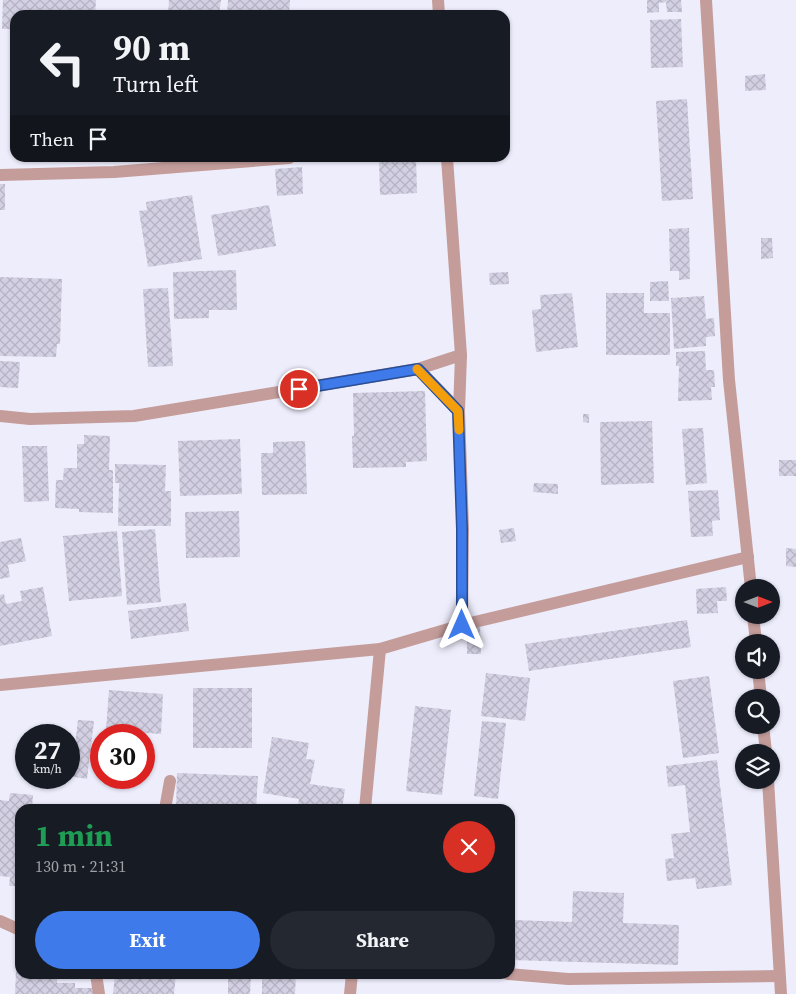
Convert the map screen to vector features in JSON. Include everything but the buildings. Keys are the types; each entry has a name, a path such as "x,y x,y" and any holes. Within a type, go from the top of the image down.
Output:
{"street":[{"path":"706,0 729,380 750,579"},
{"path":"0,175 114,172 238,162"},
{"path":"447,162 461,355 458,411 462,529 462,625"},
{"path":"0,416 30,419 134,416 418,369 461,355"},
{"path":"418,369 458,411"},
{"path":"0,685 380,649 462,625 748,557"},
{"path":"366,804 380,649"},
{"path":"166,804 170,781"},
{"path":"769,789 781,994"},
{"path":"0,921 15,928"},
{"path":"515,975 568,979 779,976"},
{"path":"96,979 98,994"},
{"path":"350,994 352,979"}],"slow traffic":[{"path":"417,369 458,411 459,430"}],"route":[{"path":"299,389 418,369 458,411 462,529 462,625"}]}
